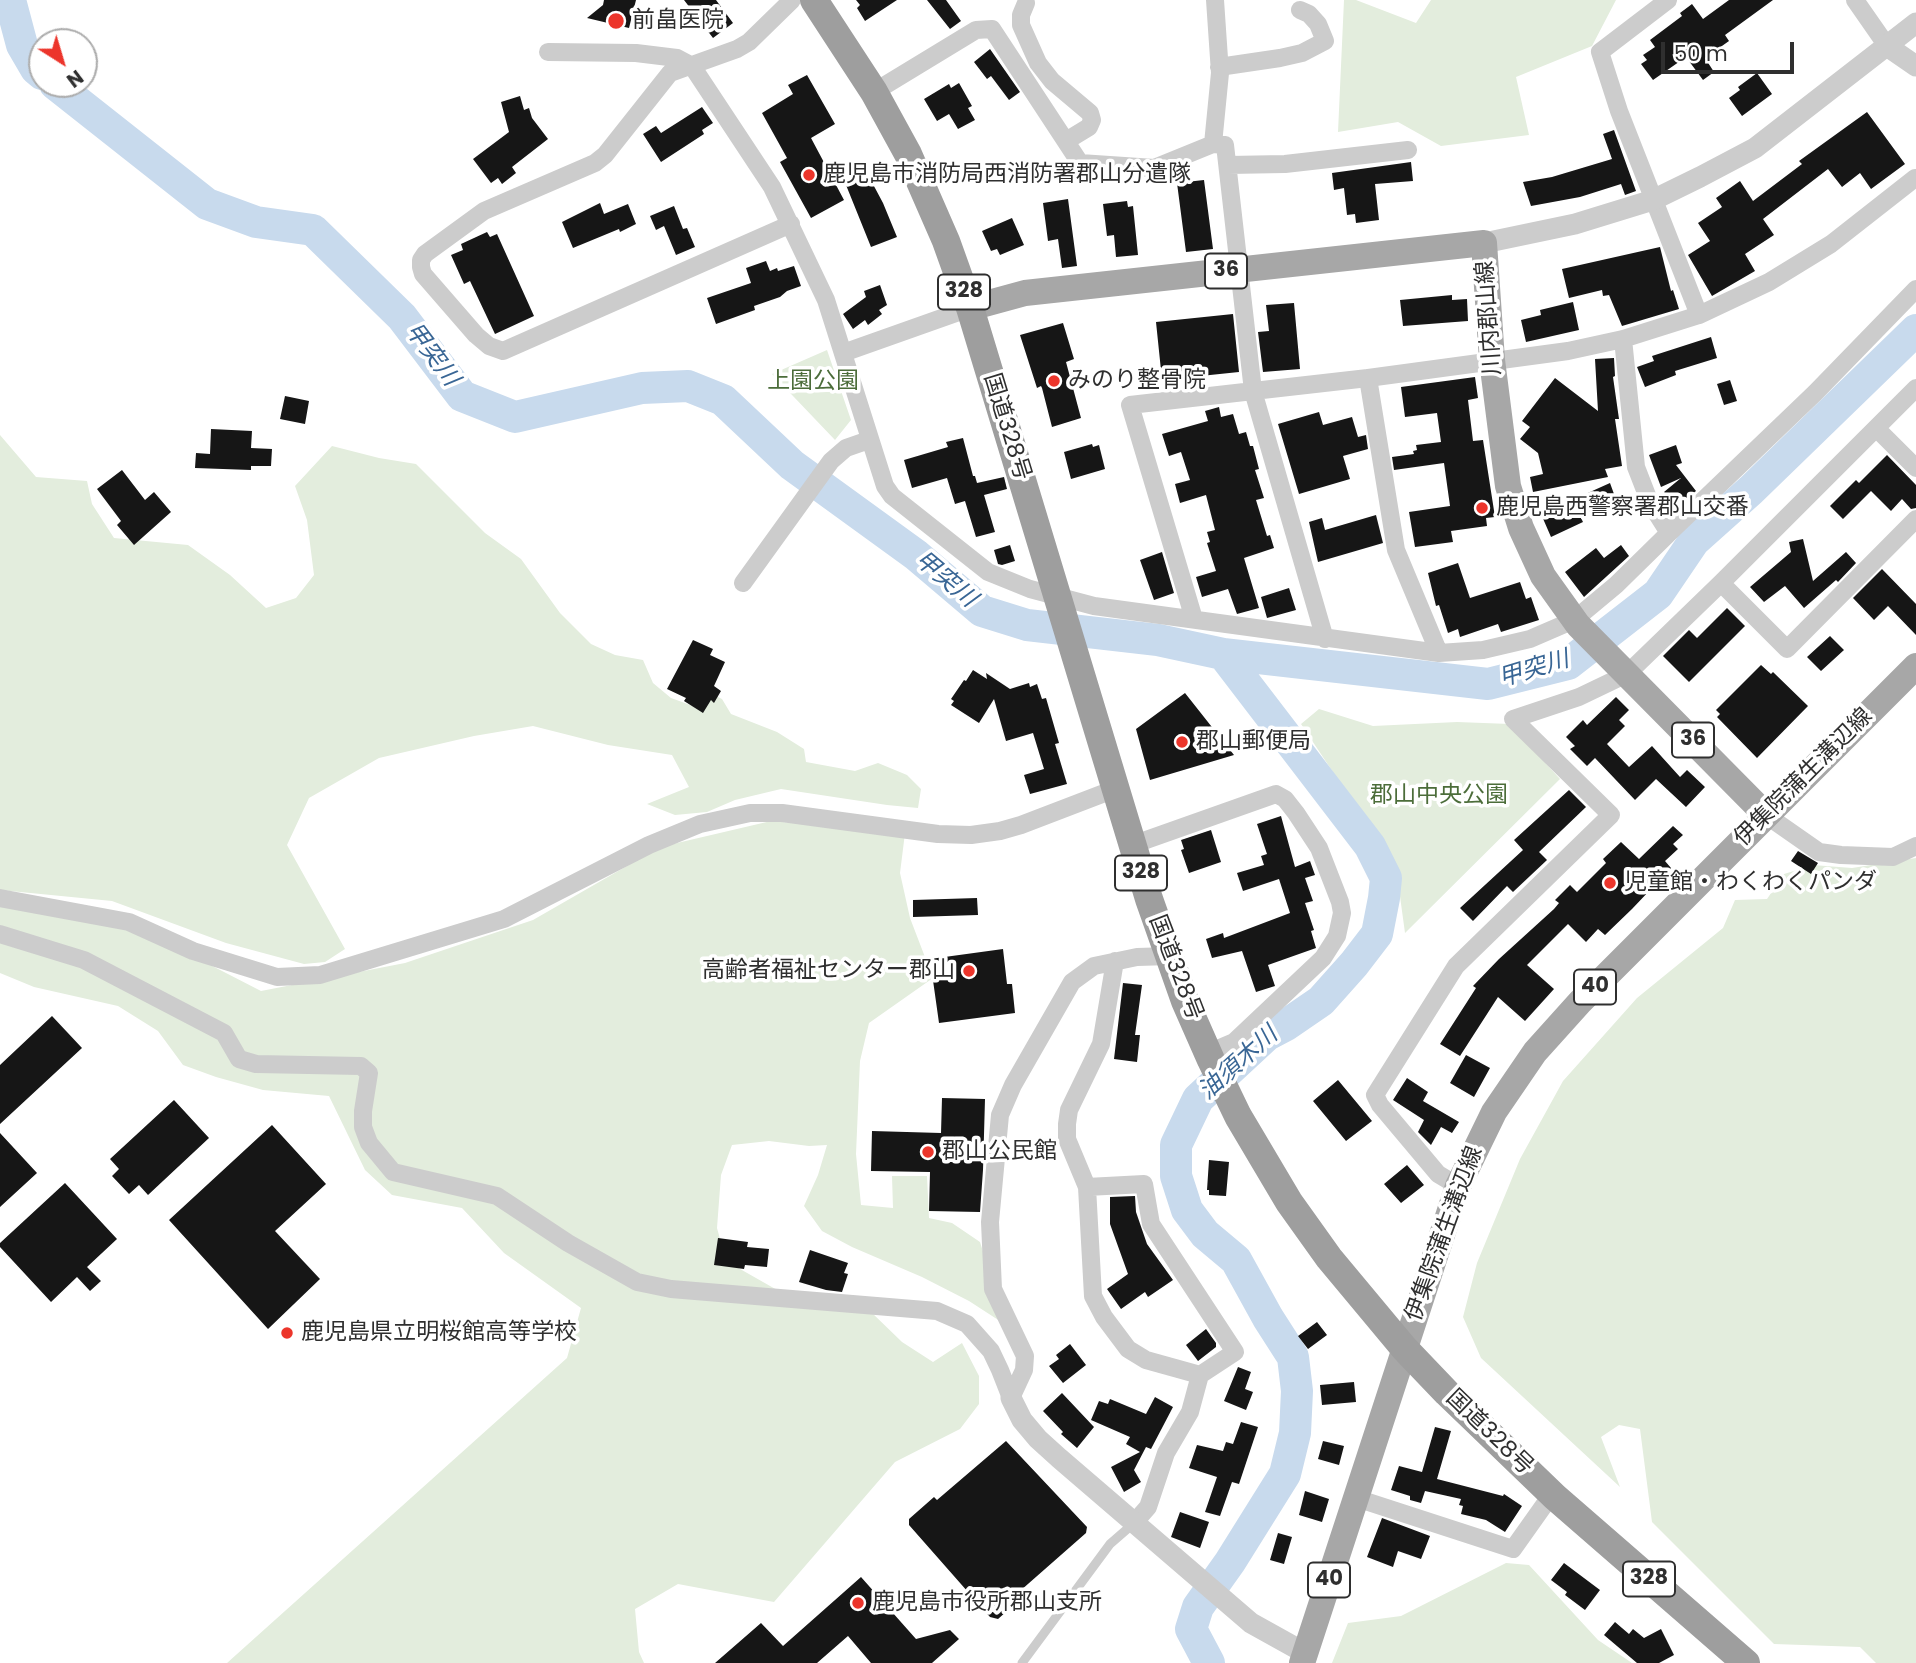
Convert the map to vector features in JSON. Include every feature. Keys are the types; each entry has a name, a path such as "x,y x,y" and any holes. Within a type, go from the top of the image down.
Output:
{"highway":[{"name":"国道328号","path":"814,0 874,92 908,154 946,241 970,308 1132,845 1185,1001 1238,1116 1289,1202 1329,1258 1404,1348 1552,1494 1746,1663"}],"main road":[{"name":"川内郡山線","path":"970,308 1025,293 1484,243 1492,360 1508,486 1521,528 1543,576 1576,623 1766,815"},
{"name":"伊集院蒲生溝辺線","path":"1304,1658 1458,1186 1494,1112 1535,1052 1580,1002 1916,666"}],"street":[{"path":"791,225 503,351 489,346 476,335 423,274 421,260 425,254 484,212 584,170 594,163 605,155 670,73 737,49 749,42 792,0"},
{"path":"1213,144 1219,66 1215,0"},
{"path":"1668,0 1600,52 1619,111 1699,315"},
{"path":"1855,0 1887,46 1916,65"},
{"path":"1026,2 1021,15 1021,25 1038,63 1052,81 1090,113 1092,120 1088,127 1066,141"},
{"path":"1219,66 1280,58 1302,52 1325,41 1318,24 1309,14 1300,10"},
{"path":"1484,243 1575,224 1653,200 1755,148 1916,23"},
{"path":"874,92 976,30 992,29 1080,163 1154,167 1213,144 1225,145 1253,391 1325,639"},
{"path":"548,52 636,53 677,58 692,66 756,161 791,225 826,300 885,486 892,496 988,572 1059,601 1439,653 1483,650 1530,639 1576,623 1815,393 1916,289"},
{"path":"1228,165 1285,163 1408,150"},
{"path":"1194,619 1130,405 1368,379 1568,351 1623,339 1699,315 1769,282 1831,244 1916,179"},
{"path":"843,353 970,308"},
{"path":"1623,339 1636,467 1650,503 1669,533"},
{"path":"1368,379 1396,550 1439,653"},
{"path":"1458,1186 1438,1174 1380,1105 1375,1095 1456,966 1611,815 1513,719 1579,697 1623,670 1721,583 1916,388"},
{"path":"1876,428 1916,468"},
{"path":"743,583 792,511 831,461 846,448 870,440"},
{"path":"1721,583 1787,649 1916,519"},
{"path":"0,898 129,922 193,951 277,977 320,975 504,919 649,845 700,824 750,813 782,813 939,834 971,835 1021,825 1115,789"},
{"path":"1132,845 1276,794 1296,813 1318,848 1340,902 1342,913 1337,936 1323,958 1234,1042 1209,1057"},
{"path":"1766,815 1819,852 1893,857 1916,846"},
{"path":"0,934 84,960 224,1033 239,1059 256,1064 361,1066 369,1073 363,1127 374,1150 393,1172 497,1196 568,1243 637,1282 671,1289 937,1311 967,1324 990,1351 1022,1420 1038,1439 1230,1605 1304,1658"},
{"path":"1011,1398 1024,1370 1025,1356 993,1289 990,1222 1000,1115 1013,1085 1072,982 1094,966 1137,957 1170,956"},
{"path":"1115,961 1101,1044 1069,1110 1066,1139 1087,1186 1093,1296 1104,1317 1128,1349 1146,1360 1200,1375"},
{"path":"1087,1186 1144,1184 1151,1224 1235,1352 1200,1375 1190,1412 1166,1453 1148,1507 1134,1522"},
{"path":"1356,1497 1513,1549 1552,1494"}],"lane":[{"path":"1022,1663 1110,1544 1134,1522"}],"green space":[{"path":"1344,0 1356,0 1416,23 1431,0 1616,0 1592,46 1516,77 1529,135 1441,146 1398,122 1338,132"},
{"name":"上園公園","path":"827,350 851,420 835,440 772,374"},
{"path":"0,435 36,477 87,481 92,504 114,538 188,545 230,575 266,608 296,598 314,575 307,520 295,486 332,446 416,464 485,533 521,559 560,613 591,644 615,655 643,660 653,683 671,698 693,706 716,696 722,699 731,714 777,732 804,749 806,762 855,771 878,763 907,775 921,789 918,808 781,789 735,800 707,812 675,815 647,804 689,787 672,755 608,745 533,726 474,736 379,758 309,798 287,845 345,949 325,962 304,964 226,943 112,901 0,890"},
{"name":"郡山中央公園","path":"1319,709 1373,726 1457,722 1510,724 1560,779 1405,933 1396,867 1301,724"},
{"path":"771,821 905,833 900,873 910,918 933,978 869,1023 860,1061 856,1154 861,1205 893,1208 892,1176 927,1176 929,1218 952,1223 980,1242 1006,1325 969,1301 822,1231 804,1206 818,1175 827,1145 809,1146 769,1141 732,1145 721,1175 717,1228 726,1261 800,1303 869,1310 902,1342 933,1362 962,1343 979,1376 979,1404 960,1429 895,1462 774,1602 678,1584 635,1609 639,1652 644,1663 227,1663 567,1358 581,1308 504,1253 462,1208 392,1195 365,1170 329,1096 263,1090 183,1065 158,1031 118,1006 34,987 0,973 0,904 152,935 261,991 405,963 533,920 660,847"},
{"path":"1916,858 1916,1663 1876,1663 1860,1647 1774,1644 1652,1522 1640,1429 1619,1425 1601,1437 1620,1487 1481,1358 1463,1317 1477,1263 1520,1159 1563,1081 1637,998 1723,928 1735,900 1767,899 1784,874 1813,865 1852,868"},
{"path":"1506,1563 1529,1565 1598,1640 1632,1663 1332,1663 1348,1623 1401,1616"}],"building":[{"name":"前畠医院","path":"604,0 636,0 629,28 587,18 603,5"},
{"path":"684,0 716,0 733,23 713,38"},
{"path":"856,0 897,0 865,21 857,8 860,5"},
{"path":"927,0 946,0 961,21 950,29"},
{"path":"1729,0 1773,0 1725,35 1729,41 1705,58 1714,72 1703,80 1686,57 1653,80 1641,64 1647,60 1643,55 1655,47 1650,40 1682,16 1680,13 1692,4 1703,19"},
{"path":"990,49 1020,92 1009,100 991,76 987,79 974,62"},
{"path":"1757,73 1772,94 1742,116 1729,98 1740,90 1738,87"},
{"path":"807,75 835,124 811,138 844,200 811,218 780,162 787,158 762,113 793,94 788,85"},
{"path":"959,83 972,106 968,108 975,120 958,129 949,114 937,121 924,99 949,84 951,88"},
{"path":"520,96 524,110 529,108 532,118 548,139 512,167 516,173 502,184 498,178 491,183 473,159 509,132 501,102"},
{"path":"702,107 713,123 702,130 704,134 661,162 643,134 656,126 661,133"},
{"path":"1867,112 1905,164 1871,189 1860,173 1842,187 1828,169 1763,219 1774,235 1745,254 1755,271 1712,296 1688,255 1710,241 1698,223 1722,207 1716,198 1740,181 1753,201 1802,164 1799,161"},
{"path":"1614,130 1636,191 1625,195 1621,184 1580,197 1531,206 1523,182 1552,177 1612,159 1603,134"},
{"path":"1411,162 1413,181 1375,184 1379,220 1356,223 1355,214 1347,215 1344,188 1334,190 1332,173"},
{"path":"867,173 897,237 871,247 846,185"},
{"path":"1204,180 1213,249 1186,252 1177,183"},
{"path":"1068,199 1077,266 1062,268 1058,239 1048,241 1043,203"},
{"path":"1127,201 1128,207 1133,206 1138,255 1116,257 1114,235 1107,236 1103,204"},
{"path":"600,203 604,214 628,204 636,224 573,248 562,222"},
{"path":"674,206 683,229 687,228 695,247 676,255 664,226 656,230 650,216"},
{"path":"1012,218 1024,245 1000,255 997,249 991,251 982,231"},
{"path":"487,232 490,237 497,234 534,316 495,334 470,281 464,284 451,255 463,250 461,244"},
{"path":"1660,247 1671,291 1673,290 1679,309 1622,326 1609,295 1603,296 1602,290 1569,298 1562,269"},
{"path":"766,261 770,271 794,266 801,286 754,306 755,310 716,324 707,298 751,283 746,268"},
{"path":"880,285 887,305 879,310 882,314 868,325 865,320 853,329 843,314 866,297 864,291"},
{"path":"1452,295 1452,300 1467,299 1468,321 1403,326 1400,300"},
{"path":"1573,302 1579,330 1526,342 1521,320 1541,315 1540,310"},
{"path":"1294,303 1300,369 1263,372 1258,332 1269,331 1266,305"},
{"path":"1233,314 1239,372 1162,380 1156,322"},
{"path":"1063,323 1074,359 1066,362 1081,418 1052,427 1042,388 1037,388 1020,335"},
{"path":"1711,337 1717,358 1675,371 1676,375 1645,387 1637,367 1654,361 1652,356"},
{"path":"1614,358 1613,377 1619,419 1615,419 1622,466 1605,469 1608,477 1533,492 1530,477 1543,474 1538,453 1520,439 1530,427 1522,421 1555,378 1598,411 1595,359"},
{"path":"1475,377 1478,398 1468,400 1473,441 1483,440 1495,517 1486,518 1487,526 1451,531 1453,542 1415,547 1409,512 1450,506 1444,463 1394,470 1392,457 1414,454 1416,445 1441,442 1437,413 1405,417 1401,387"},
{"path":"1730,380 1737,401 1724,405 1717,384"},
{"path":"285,396 309,401 305,424 280,419"},
{"path":"1219,407 1221,417 1233,414 1239,434 1246,432 1250,446 1253,446 1259,469 1255,470 1264,498 1256,500 1267,536 1270,535 1274,548 1244,558 1259,608 1237,614 1228,589 1202,597 1196,577 1216,571 1207,543 1210,542 1207,532 1215,530 1206,495 1180,503 1175,484 1190,480 1181,452 1169,456 1162,434 1208,421 1205,411"},
{"path":"1319,412 1323,425 1352,417 1358,437 1366,435 1368,449 1343,456 1350,479 1299,494 1278,424"},
{"path":"211,429 252,431 251,448 272,449 271,466 251,466 251,470 195,468 196,453 210,454"},
{"path":"963,438 977,483 1004,477 1007,489 984,495 995,532 976,537 965,501 955,504 947,478 912,488 904,460 948,447 946,442"},
{"path":"1092,444 1093,447 1099,445 1105,469 1071,479 1064,452"},
{"path":"1676,445 1682,463 1676,465 1696,491 1676,507 1664,492 1681,478 1661,487 1649,455"},
{"path":"1887,455 1916,485 1916,508 1911,509 1902,499 1891,511 1871,491 1843,519 1830,506 1856,480 1859,483"},
{"path":"122,470 145,500 154,492 171,512 134,545 117,525 121,521 97,489"},
{"path":"1610,483 1618,505 1581,518 1583,522 1551,537 1541,514"},
{"path":"1376,515 1383,543 1318,562 1309,522 1322,518 1325,530"},
{"path":"1803,539 1813,581 1846,552 1856,563 1838,582 1836,580 1804,608 1785,586 1764,602 1750,587 1791,552 1789,542"},
{"path":"1010,545 1015,561 998,564 994,550"},
{"path":"1621,545 1629,556 1584,597 1565,572 1596,548 1604,558"},
{"path":"1162,552 1174,593 1154,600 1140,560"},
{"path":"1458,563 1470,598 1520,582 1526,599 1531,597 1539,620 1501,632 1498,624 1460,637 1458,629 1448,633 1439,605 1436,606 1428,573"},
{"path":"1882,569 1916,604 1916,635 1888,606 1874,620 1853,598"},
{"path":"1289,588 1296,610 1267,618 1261,597"},
{"path":"1727,608 1745,626 1689,682 1663,656 1689,630 1697,638"},
{"path":"1830,636 1844,650 1821,671 1807,657"},
{"path":"693,640 713,649 710,655 725,662 714,686 721,691 714,703 711,700 703,713 684,701 686,698 667,689"},
{"path":"1761,665 1771,674 1773,672 1808,706 1757,758 1717,717 1720,714 1716,710"},
{"path":"973,670 987,679 986,673 1010,689 1029,683 1030,687 1037,684 1042,699 1046,698 1059,743 1055,744 1067,784 1030,794 1024,775 1044,769 1033,733 1006,741 994,699 979,723 951,705 954,701 951,699"},
{"name":"郡山郵便局","path":"1185,693 1234,755 1150,780 1136,729"},
{"path":"1616,697 1629,710 1619,720 1625,726 1607,744 1629,767 1652,746 1680,777 1687,770 1705,787 1686,807 1656,779 1635,800 1595,758 1587,766 1570,749 1575,746 1566,737 1583,720 1587,725"},
{"path":"1569,790 1586,807 1539,852 1547,860 1513,892 1507,886 1473,921 1460,908 1523,850 1514,840"},
{"path":"1281,816 1295,867 1310,861 1315,875 1305,878 1313,901 1305,903 1314,930 1311,931 1316,948 1268,965 1275,986 1256,992 1242,951 1212,958 1206,939 1223,933 1224,938 1290,913 1279,879 1243,891 1237,873 1264,865 1261,856 1267,854 1257,824"},
{"path":"1673,826 1683,835 1673,844 1678,849 1665,861 1671,868 1605,935 1598,929 1586,942 1568,924 1527,965 1554,989 1525,1021 1498,997 1460,1056 1440,1044 1476,988 1473,986 1554,909 1559,903 1555,900 1570,885 1577,892 1606,863 1603,859 1621,842 1639,859"},
{"path":"1211,830 1221,862 1189,873 1181,850 1184,849 1181,840"},
{"path":"1798,851 1818,863 1811,874 1791,861"},
{"path":"977,898 978,915 913,917 913,900"},
{"name":"高齢者福祉センター郡山","path":"1003,949 1007,984 1012,984 1015,1013 939,1023 930,959"},
{"path":"1123,983 1142,985 1135,1035 1140,1035 1137,1062 1114,1059"},
{"path":"52,1016 82,1048 0,1124 0,1065"},
{"path":"1466,1055 1490,1068 1474,1097 1450,1083"},
{"path":"1407,1078 1428,1092 1423,1101 1459,1122 1452,1133 1441,1127 1431,1145 1418,1132 1424,1120 1393,1100"},
{"path":"1338,1080 1372,1121 1346,1141 1313,1101"},
{"name":"郡山公民館","path":"942,1098 985,1099 980,1212 929,1211 930,1172 871,1171 872,1131 941,1133"},
{"path":"174,1100 209,1138 148,1195 139,1185 129,1194 112,1176 119,1169 110,1159"},
{"path":"272,1125 326,1184 275,1231 320,1279 268,1329 169,1220"},
{"path":"0,1133 37,1173 0,1207"},
{"path":"1209,1160 1229,1162 1226,1196 1209,1195"},
{"path":"1407,1165 1424,1185 1401,1203 1384,1184"},
{"path":"65,1183 117,1239 87,1267 101,1281 90,1291 77,1277 51,1302 0,1247 0,1243"},
{"path":"1135,1196 1136,1212 1147,1244 1173,1280 1148,1297 1145,1292 1121,1309 1107,1289 1128,1274 1110,1224 1110,1197"},
{"path":"718,1238 748,1242 747,1247 769,1249 767,1267 745,1265 744,1269 714,1265"},
{"path":"810,1250 848,1263 844,1273 848,1274 842,1292 799,1282"},
{"path":"1317,1322 1327,1335 1308,1349 1298,1336"},
{"path":"1206,1329 1216,1347 1198,1361 1186,1345"},
{"path":"1070,1344 1086,1365 1063,1383 1049,1366 1059,1359 1056,1355"},
{"path":"1238,1367 1251,1372 1245,1389 1253,1392 1246,1410 1224,1401"},
{"path":"1354,1382 1356,1402 1322,1405 1320,1385"},
{"path":"1062,1393 1094,1427 1077,1448 1061,1434 1063,1432 1043,1411"},
{"path":"1155,1397 1173,1407 1151,1449 1146,1447 1134,1470 1141,1482 1124,1492 1111,1467 1140,1452 1126,1444 1130,1437 1091,1420 1099,1401 1108,1404 1110,1399 1146,1414"},
{"path":"1241,1422 1258,1427 1239,1484 1232,1482 1220,1516 1205,1512 1217,1477 1189,1468 1197,1445 1223,1451 1226,1442 1233,1444"},
{"path":"1435,1427 1451,1431 1437,1479 1503,1496 1504,1494 1522,1506 1505,1532 1486,1520 1461,1514 1461,1499 1425,1491 1421,1503 1391,1490 1399,1466 1422,1472"},
{"path":"1006,1441 1087,1527 1086,1533 1020,1591 1024,1596 998,1619 990,1617 909,1525 909,1519 934,1497 937,1500"},
{"path":"1323,1441 1344,1446 1339,1465 1318,1459"},
{"path":"1305,1491 1329,1499 1322,1522 1299,1515"},
{"path":"1180,1512 1209,1522 1200,1548 1171,1537"},
{"path":"1382,1518 1430,1536 1421,1559 1398,1551 1393,1567 1367,1557"},
{"path":"1278,1533 1292,1537 1284,1564 1270,1560"},
{"path":"1564,1563 1600,1590 1585,1610 1551,1580"},
{"name":"鹿児島市役所郡山支所","path":"861,1577 916,1639 950,1630 959,1639 932,1663 871,1663 848,1636 817,1663 715,1663 761,1623 783,1646"},
{"path":"1615,1622 1629,1634 1633,1629 1644,1638 1661,1629 1674,1655 1659,1663 1637,1663 1604,1635"}],"waterway":[{"name":"甲突川","path":"10,0 22,45 28,55"},
{"name":"甲突川","path":"73,98 207,204 256,222 313,230 402,317 462,396 515,417 642,388 688,386 723,400 792,465 916,555 982,611 1027,625 1158,640 1223,654 1488,684 1568,664 1658,594 1694,541 1751,490 1916,330"},
{"name":"油須木川","path":"1209,1663 1191,1629 1198,1607 1230,1562 1285,1474 1295,1433 1297,1391 1293,1357 1236,1260 1205,1234 1187,1210 1176,1176 1176,1145 1198,1099 1267,1035 1321,1001 1354,964 1377,934 1386,878 1370,846 1223,654"}],"place":[{"name":"前畠医院","path":"616,21"},
{"name":"鹿児島市消防局西消防署郡山分遣隊","path":"809,175"},
{"name":"みのり整骨院","path":"1054,381"},
{"name":"鹿児島西警察署郡山交番","path":"1482,508"},
{"name":"郡山郵便局","path":"1182,742"},
{"name":"児童館・わくわくパンダ","path":"1610,883"},
{"name":"高齢者福祉センター郡山","path":"969,971"},
{"name":"郡山公民館","path":"928,1152"},
{"name":"鹿児島県立明桜館高等学校","path":"287,1333"},
{"name":"鹿児島市役所郡山支所","path":"858,1603"}]}
